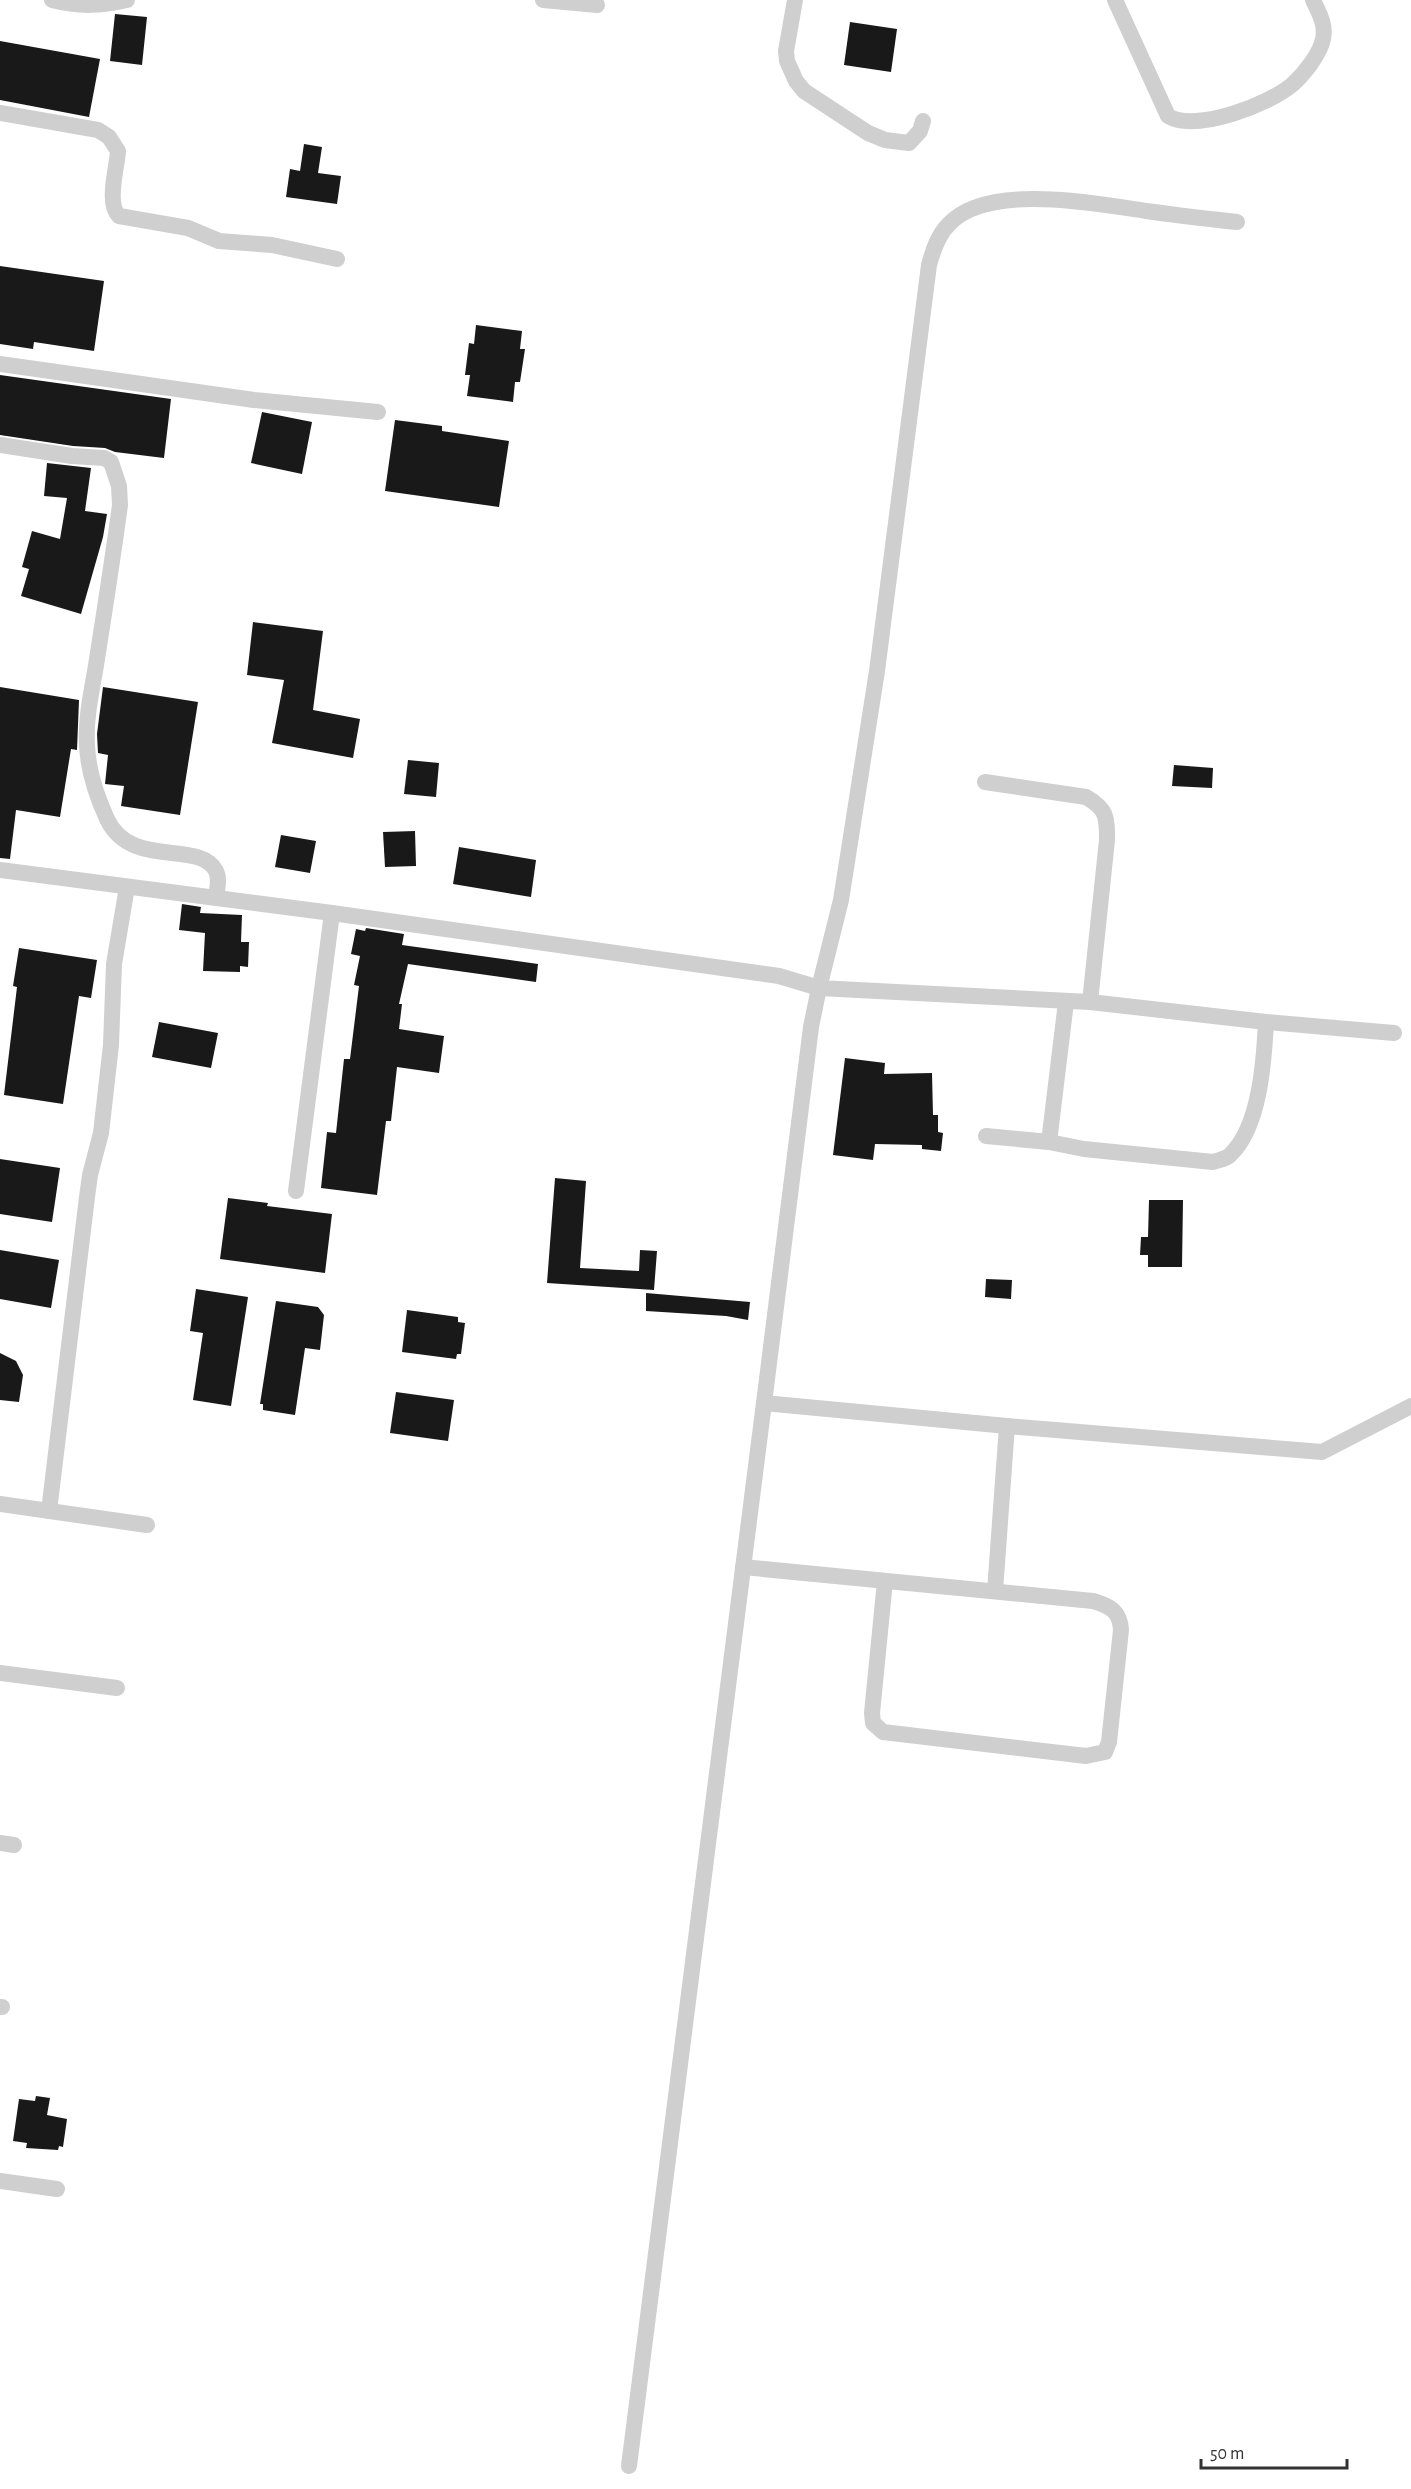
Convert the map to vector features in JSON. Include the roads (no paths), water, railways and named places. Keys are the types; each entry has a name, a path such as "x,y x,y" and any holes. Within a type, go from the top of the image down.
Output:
{"street":[{"path":"52,0 73,6 105,6 128,0"},
{"path":"543,0 597,5"},
{"path":"795,0 786,51 787,62 796,81 804,91 868,134 885,140 909,143 920,131 923,121"},
{"path":"1115,0 1168,116 1176,121 1187,123 1236,112 1276,95 1294,84 1310,63 1323,40 1323,22 1313,0"},
{"path":"0,113 98,130 109,137 118,151 112,198 114,212 119,216 188,228 219,241 272,245 337,259"},
{"path":"629,2466 811,1027 842,900 877,671 929,264 941,235 950,223 965,212 983,205 1005,201 1039,199 1072,201 1237,222"},
{"path":"0,364 254,400 378,412"},
{"path":"0,445 72,456 104,458 111,462 119,486 120,505 91,695 87,743 91,774 98,799 110,825 124,840 137,848 205,859 216,870 219,878 216,898"},
{"path":"985,782 1086,797 1100,805 1107,822 1107,840 1090,1002"},
{"path":"0,870 332,913 779,976 819,988 1090,1002 1266,1022 1395,1033"},
{"path":"49,1511 88,1186 101,1133 111,1045 114,963 127,886"},
{"path":"296,1191 332,913"},
{"path":"1049,1142 1066,1002"},
{"path":"986,1136 1214,1162 1228,1157 1239,1144 1256,1104 1266,1022"},
{"path":"764,1403 1322,1452 1411,1406"},
{"path":"995,1591 1007,1426"},
{"path":"0,1504 147,1525"},
{"path":"743,1567 1093,1601 1108,1605 1120,1619 1121,1630 1109,1742 1105,1752 1086,1756 883,1732 873,1723 872,1713 885,1581"},
{"path":"0,1673 117,1688"},
{"path":"0,2181 57,2189"}]}
